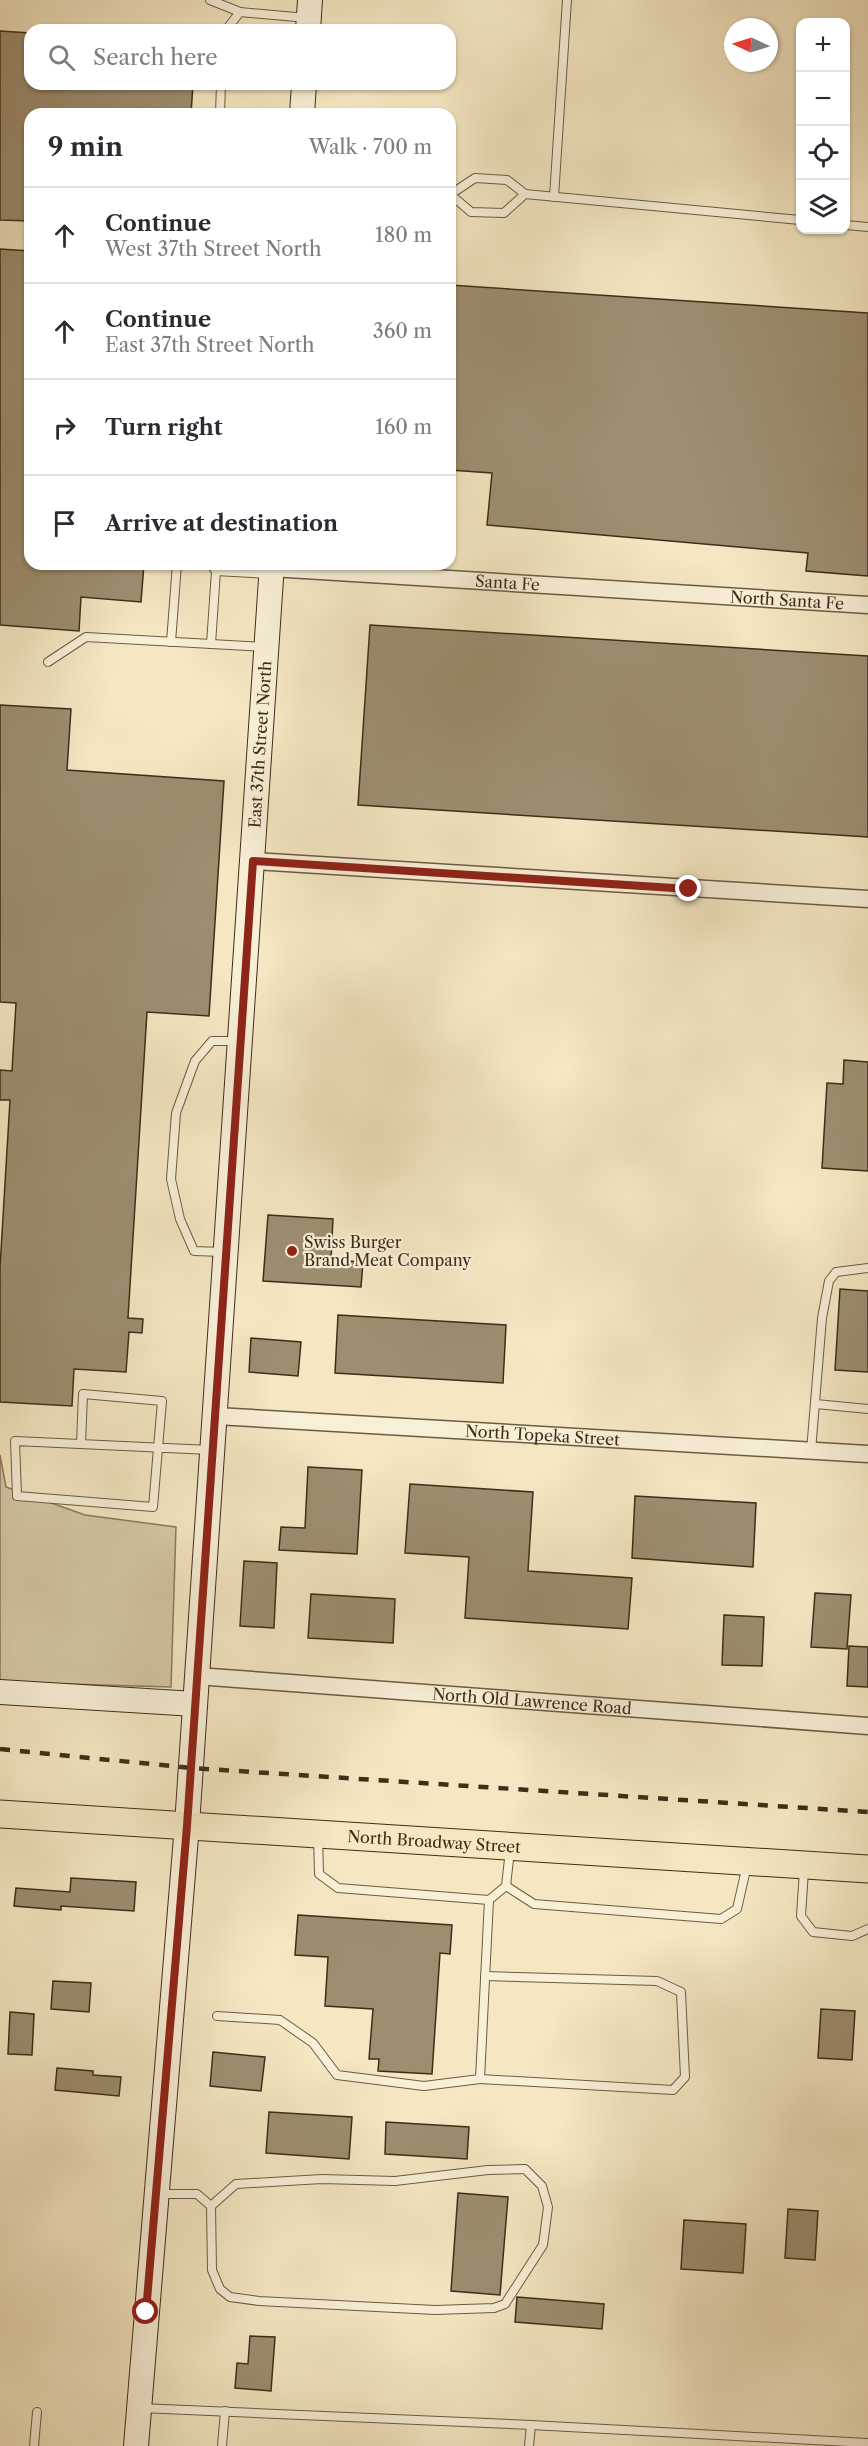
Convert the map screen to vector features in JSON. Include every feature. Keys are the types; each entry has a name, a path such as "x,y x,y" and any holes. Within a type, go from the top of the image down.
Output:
{"main road":[{"path":"302,108 304,90"},
{"name":"East 37th Street North","path":"136,2446 187,1826 272,570"},
{"path":"0,1692 195,1704"},
{"name":"North Broadway Street","path":"0,1814 868,1869"}],"street":[{"name":"Santa Fe","path":"399,570 707,595"},
{"name":"North Santa Fe","path":"707,595 868,605"},
{"path":"253,861 868,899"},
{"name":"North Topeka Street","path":"216,1416 868,1454"},
{"name":"North Old Lawrence Road","path":"197,1676 868,1726"}],"lane":[{"path":"210,0 240,12 309,16"},
{"path":"554,197 567,0"},
{"path":"231,24 240,12"},
{"path":"220,108 221,90"},
{"path":"456,191 476,178 507,180 525,194 796,220"},
{"path":"456,198 471,212 504,213 525,194"},
{"path":"850,225 868,227"},
{"path":"171,642 177,570"},
{"path":"211,644 213,570"},
{"path":"48,662 86,637 267,647"},
{"path":"227,1253 194,1251 180,1220 171,1179 176,1113 195,1061 212,1041 241,1041"},
{"path":"811,1451 822,1318 829,1281 836,1272 868,1268"},
{"path":"81,1444 83,1394 162,1401 158,1448 153,1507 17,1496 15,1441 158,1448 213,1450"},
{"path":"816,1404 868,1409"},
{"path":"318,1833 320,1874 338,1888 489,1900 506,1886 510,1845"},
{"path":"506,1886 534,1904 721,1919 737,1909 748,1861"},
{"path":"804,1865 801,1916 813,1932 852,1936 868,1929"},
{"path":"480,2079 489,1900"},
{"path":"217,2016 280,2020 313,2043 337,2075 424,2086 480,2079 673,2090 685,2077 681,1992 657,1981 485,1976"},
{"path":"156,2194 197,2194 211,2206 212,2270 220,2289 230,2297 259,2301 435,2310 494,2308 505,2304 543,2245 548,2207 542,2186 525,2169 488,2170 395,2181 322,2179 236,2184 211,2206"},
{"path":"138,2408 531,2425 868,2443"},
{"path":"222,2446 225,2411"},
{"path":"34,2446 37,2412"},
{"path":"529,2446 531,2425"}],"shaded area":[{"path":"0,1455 6,1487 85,1515 176,1527 171,1687 0,1682"}],"building":[{"path":"0,31 24,33 24,90 193,90 191,108 24,108 24,221 0,220"},
{"path":"0,249 24,251 24,570 144,570 141,602 81,597 79,631 0,625"},
{"path":"456,285 868,313 868,576 806,571 808,553 487,525 492,473 456,470"},
{"path":"370,625 868,656 868,837 358,805"},
{"path":"0,705 71,709 67,770 224,781 209,1016 147,1012 128,1318 143,1319 142,1333 129,1332 126,1372 74,1369 72,1406 0,1402 0,1267 10,1100 0,1100 0,1070 12,1071 16,1003 0,1002"},
{"path":"844,1060 868,1062 868,1171 822,1168 827,1083 843,1084"},
{"path":"268,1215 333,1219 331,1260 363,1262 361,1287 263,1281"},
{"path":"840,1289 868,1291 868,1372 835,1370"},
{"path":"338,1315 506,1325 503,1383 335,1373"},
{"path":"251,1338 301,1342 298,1376 249,1372"},
{"path":"308,1467 362,1470 357,1554 279,1550 281,1527 305,1528"},
{"path":"410,1484 533,1492 528,1571 632,1578 628,1629 465,1618 469,1557 405,1553"},
{"path":"635,1496 756,1503 753,1567 632,1558"},
{"path":"244,1561 277,1563 274,1628 240,1626"},
{"path":"815,1593 851,1595 847,1649 811,1647"},
{"path":"311,1594 395,1599 393,1643 308,1638"},
{"path":"724,1615 764,1617 762,1666 722,1665"},
{"path":"849,1646 868,1647 868,1687 847,1686"},
{"path":"71,1878 136,1882 134,1911 61,1906 61,1910 14,1906 16,1888 70,1892"},
{"path":"298,1915 452,1925 450,1954 440,1953 432,2074 378,2071 379,2059 369,2059 373,2009 325,2006 328,1957 295,1955"},
{"path":"53,1981 91,1983 89,2012 51,2009"},
{"path":"821,2009 855,2011 852,2060 818,2058"},
{"path":"10,2012 34,2014 32,2055 8,2054"},
{"path":"213,2052 265,2057 261,2091 210,2086"},
{"path":"57,2068 93,2071 93,2075 121,2077 119,2096 55,2090"},
{"path":"269,2112 352,2117 349,2159 266,2153"},
{"path":"386,2122 469,2127 467,2159 385,2154"},
{"path":"458,2193 508,2197 500,2295 451,2291"},
{"path":"788,2209 818,2211 815,2260 785,2258"},
{"path":"684,2220 746,2224 743,2273 681,2269"},
{"path":"517,2297 604,2304 602,2329 515,2322"},
{"path":"250,2336 275,2337 271,2391 235,2388 237,2363 248,2364"}],"railway":[{"path":"0,1749 191,1768 868,1812"}],"place":[{"name":"Swiss Burger Brand Meat Company","path":"292,1251"}],"route":[{"path":"146,2312 187,1826 253,861 689,889"}]}
